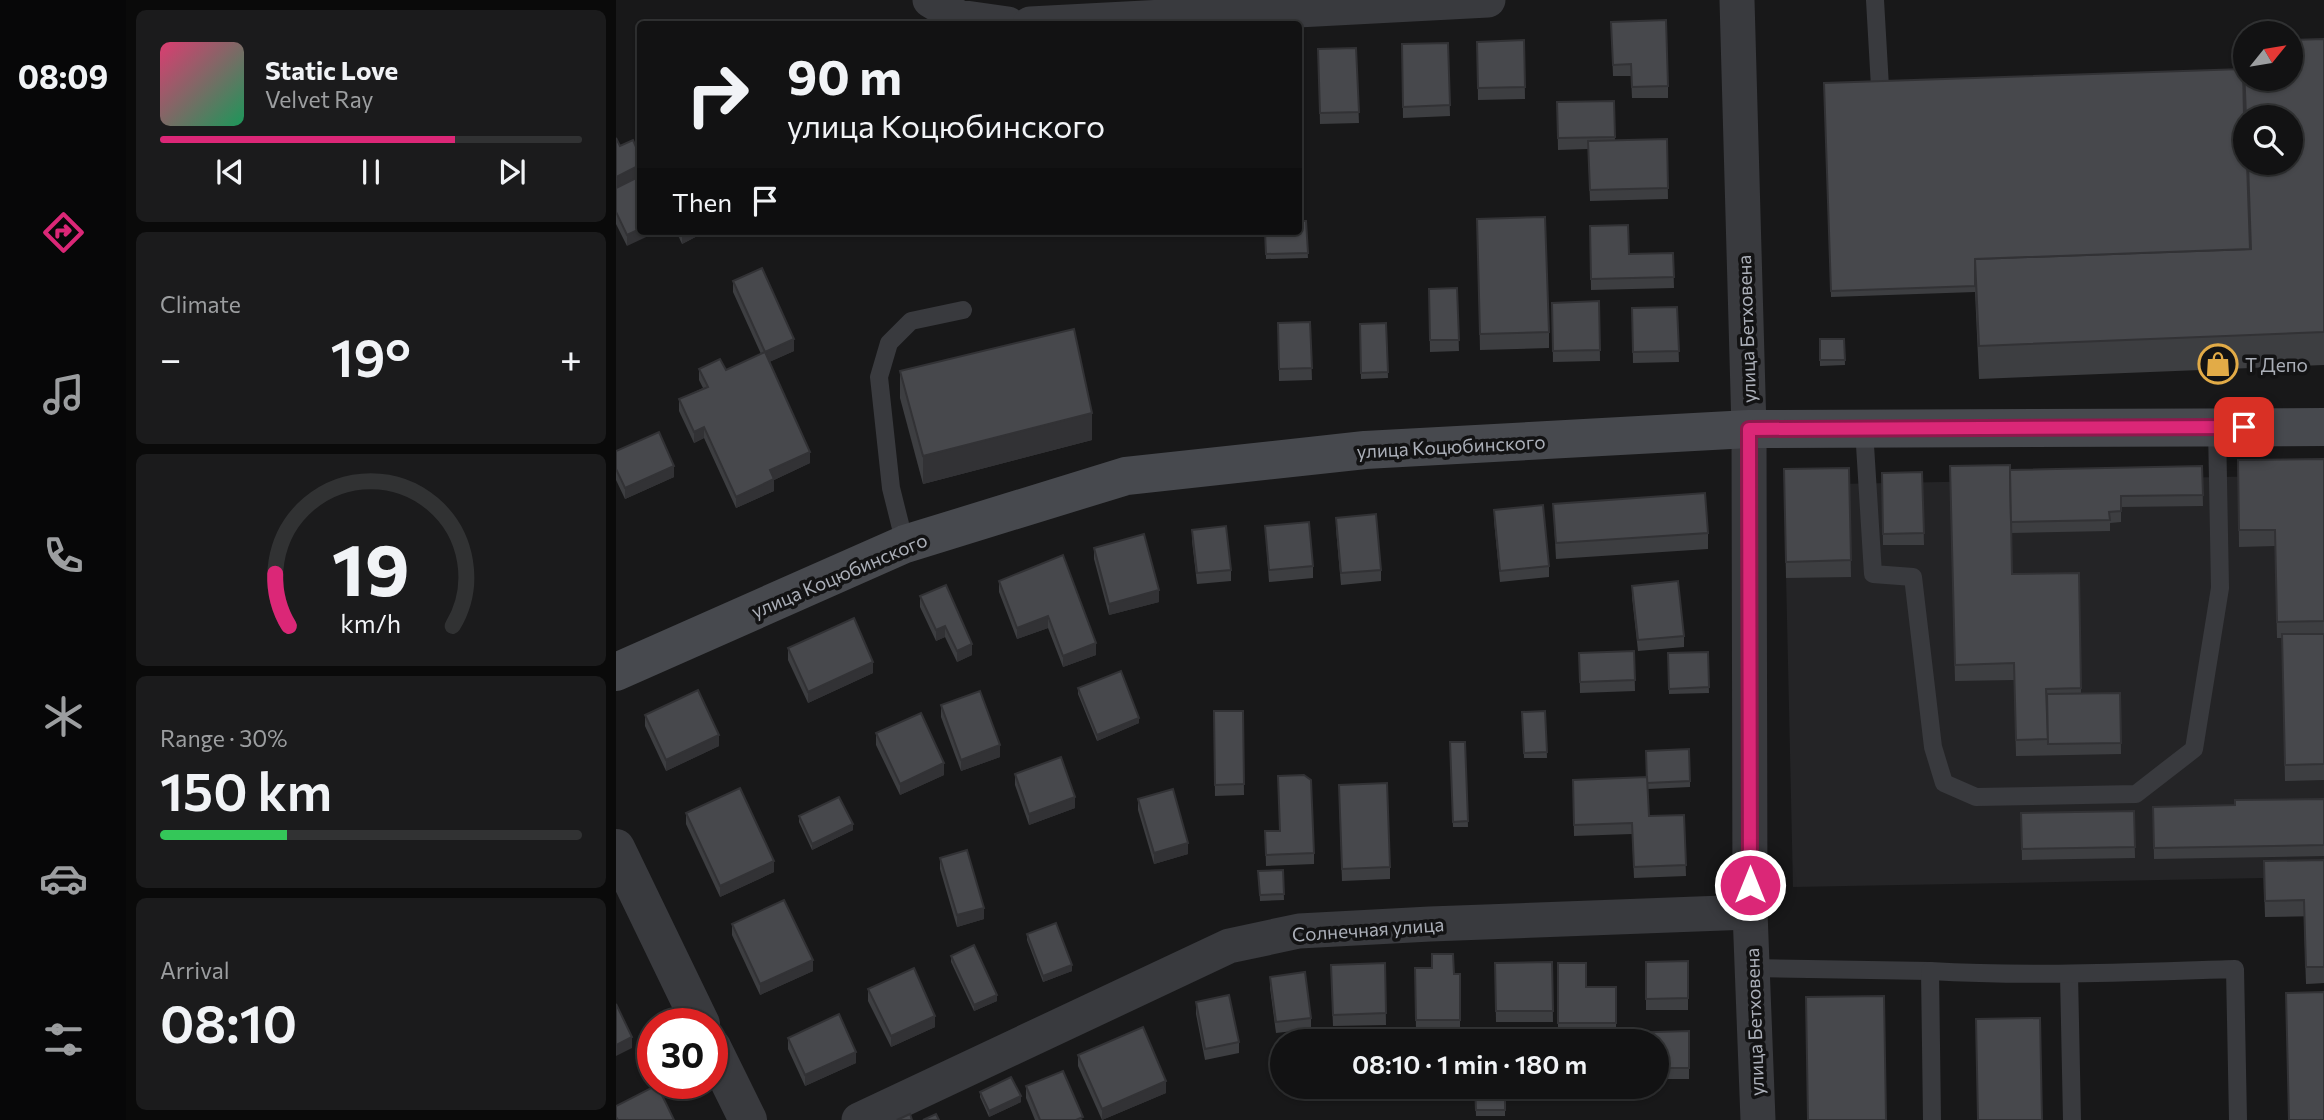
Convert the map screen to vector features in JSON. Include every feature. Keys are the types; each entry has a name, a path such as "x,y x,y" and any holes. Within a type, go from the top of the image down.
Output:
{"main road":[{"name":"улица Коцюбинского","path":"616,671 905,544 1126,476 1365,450 1749,429 2324,427"}],"street":[{"path":"930,0 958,17 987,21"},
{"path":"1087,21 1488,0"},
{"name":"улица Бетховена","path":"1737,0 1749,429 1750,912 1758,1120"},
{"path":"616,848 693,1008"},
{"name":"Солнечная улица","path":"859,1120 1229,946 1299,931 1750,912"},
{"path":"728,1079 748,1120"}],"lane":[{"path":"1875,0 1880,87"},
{"path":"905,544 891,488 878,377 889,343 911,321 963,310"},
{"path":"1864,429 1873,575 1913,577 1933,747 1944,783 1976,797 2136,794 2194,748 2220,588 2217,427"},
{"path":"1752,968 1980,974 2235,969 2238,1120"},
{"path":"1930,971 1932,1120"},
{"path":"2069,974 2072,1120"}],"shaded area":[{"path":"2324,475 2324,983 2306,984 2304,917 2265,917 2263,878 1793,887 1784,485"}],"building":[{"path":"1666,20 1668,86 1632,87 1631,64 1613,65 1611,22"},
{"path":"2324,39 2324,332 1979,346 1975,259 2251,249 2248,175 2303,175 2303,105 2246,105 2245,91 2303,91 2303,40"},
{"path":"1524,40 1525,87 1478,88 1477,42"},
{"path":"1448,43 1450,105 1403,107 1402,44"},
{"path":"1356,48 1359,112 1320,113 1318,49"},
{"path":"2233,69 2233,91 2243,91 2244,105 2233,105 2233,175 2247,175 2250,249 1975,259 1975,286 1831,291 1824,83"},
{"path":"1614,101 1615,137 1558,138 1557,102"},
{"path":"616,138 620,146 633,140 637,149 637,166 616,177"},
{"path":"1667,139 1668,188 1590,190 1588,141"},
{"path":"637,178 637,230 627,235 616,212 616,188"},
{"path":"1545,217 1549,332 1480,334 1477,219"},
{"path":"1302,221 1306,221 1308,253 1266,254 1265,235 1302,235"},
{"path":"1628,225 1629,254 1673,253 1674,277 1591,279 1590,226"},
{"path":"762,268 794,339 765,352 733,281"},
{"path":"1457,288 1459,340 1430,340 1429,289"},
{"path":"1599,301 1600,350 1553,351 1552,303"},
{"path":"1677,307 1679,351 1633,352 1632,308"},
{"path":"1310,322 1312,368 1279,369 1278,323"},
{"path":"1386,323 1388,372 1361,373 1360,324"},
{"path":"1074,329 1092,413 923,456 900,371"},
{"path":"1820,339 1844,339 1845,360 1820,360"},
{"path":"765,352 810,452 770,470 774,479 736,497 704,427 694,432 679,399 708,387 699,369 720,359 726,370"},
{"path":"659,432 674,466 625,488 616,469 616,451"},
{"path":"2324,459 2324,621 2277,622 2275,530 2239,530 2238,460"},
{"path":"2010,465 2012,574 2079,573 2081,688 2046,689 2048,739 2016,740 2014,663 1955,665 1950,466"},
{"path":"2202,466 2203,495 2121,496 2121,511 2109,512 2110,520 2011,522 2010,470"},
{"path":"1849,468 1851,560 1786,562 1784,469"},
{"path":"1922,472 1924,533 1883,534 1882,473"},
{"path":"1705,493 1708,533 1556,543 1553,504"},
{"path":"1543,505 1549,566 1500,571 1494,510"},
{"path":"1376,514 1381,570 1341,573 1336,518"},
{"path":"1309,522 1313,566 1269,570 1265,526"},
{"path":"1226,526 1231,570 1197,573 1192,530"},
{"path":"1144,534 1159,590 1109,604 1094,548"},
{"path":"1063,555 1096,643 1063,656 1048,616 1017,628 999,581"},
{"path":"1678,581 1684,636 1638,640 1632,586"},
{"path":"946,585 972,644 957,651 945,626 936,630 920,596"},
{"path":"854,618 873,662 808,692 788,648"},
{"path":"2282,634 2324,634 2324,764 2285,765"},
{"path":"1634,651 1635,680 1580,682 1579,653"},
{"path":"1708,652 1709,687 1669,689 1668,653"},
{"path":"1121,671 1139,718 1097,735 1078,688"},
{"path":"698,690 719,735 666,760 645,715"},
{"path":"980,691 1000,745 961,760 941,705"},
{"path":"2120,693 2121,743 2048,744 2047,694"},
{"path":"1214,711 1243,711 1244,784 1215,785"},
{"path":"1545,711 1547,752 1524,753 1522,712"},
{"path":"921,713 944,763 900,784 876,733"},
{"path":"1450,742 1465,742 1468,821 1453,822"},
{"path":"1689,749 1690,781 1647,783 1646,751"},
{"path":"1061,757 1075,797 1029,814 1015,774"},
{"path":"1304,775 1311,780 1314,853 1266,855 1265,831 1280,831 1278,776"},
{"path":"1647,777 1649,816 1684,815 1686,865 1634,867 1632,823 1574,825 1573,780"},
{"path":"1387,783 1390,867 1342,869 1339,785"},
{"path":"740,788 774,861 720,886 686,813"},
{"path":"1173,789 1188,843 1154,853 1138,799"},
{"path":"839,797 853,824 812,844 799,816"},
{"path":"2324,799 2324,845 2154,848 2153,807 2235,805 2235,800"},
{"path":"2134,811 2135,847 2022,849 2021,813"},
{"path":"967,850 984,908 957,915 940,858"},
{"path":"2324,860 2324,967 2306,967 2304,900 2265,901 2264,861"},
{"path":"1283,870 1284,894 1260,895 1258,871"},
{"path":"784,900 813,960 760,984 732,924"},
{"path":"1056,923 1072,965 1043,976 1027,934"},
{"path":"974,945 997,995 974,1005 951,956"},
{"path":"1432,954 1453,954 1454,974 1460,974 1460,1020 1416,1020 1415,968 1432,968"},
{"path":"1688,961 1688,998 1646,999 1646,962"},
{"path":"1552,962 1553,1011 1496,1011 1495,963"},
{"path":"1385,963 1386,1013 1333,1015 1331,965"},
{"path":"1558,963 1586,963 1586,987 1616,987 1616,1023 1558,1023"},
{"path":"914,968 935,1016 891,1036 868,989"},
{"path":"1305,972 1311,1018 1276,1022 1270,977"},
{"path":"2324,992 2324,1120 2289,1120 2286,993"},
{"path":"1229,995 1239,1042 1205,1049 1196,1002"},
{"path":"1884,996 1886,1120 1808,1120 1806,997"},
{"path":"616,1004 632,1037 616,1045"},
{"path":"839,1014 856,1052 805,1075 788,1038"},
{"path":"2040,1018 2042,1120 1978,1120 1976,1019"},
{"path":"1143,1027 1166,1081 1102,1109 1078,1055"},
{"path":"1689,1031 1689,1068 1669,1068 1669,1032"},
{"path":"1063,1071 1083,1117 1076,1120 1040,1120 1026,1086"},
{"path":"1011,1077 1021,1096 989,1111 980,1092"},
{"path":"637,1095 637,1099 664,1099 674,1120 618,1120 616,1106"},
{"path":"1476,1099 1505,1099 1505,1110 1476,1110"},
{"path":"910,1114 912,1120 897,1120"},
{"path":"936,1114 939,1120 923,1120"}],"place":[{"name":"Т Депо","path":"2218,364"}],"route":[{"path":"1750,885 1749,429 2244,427"}]}
